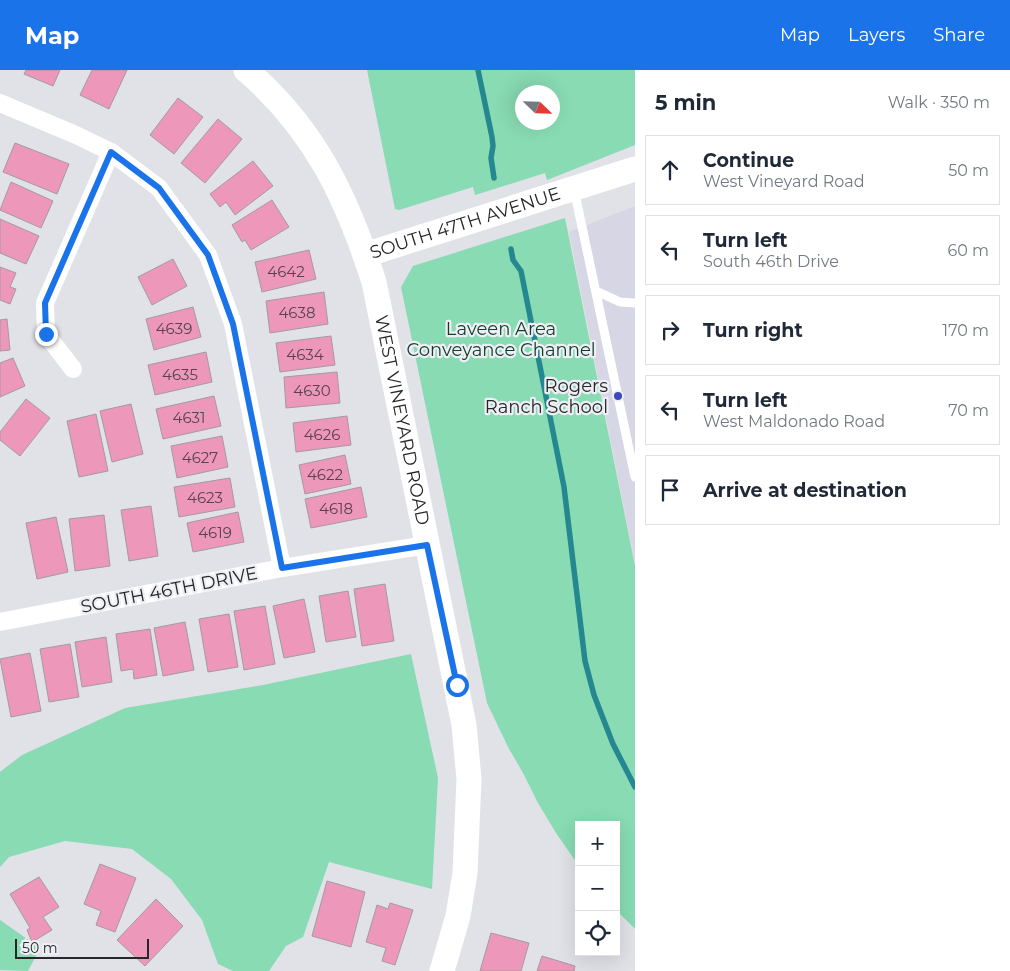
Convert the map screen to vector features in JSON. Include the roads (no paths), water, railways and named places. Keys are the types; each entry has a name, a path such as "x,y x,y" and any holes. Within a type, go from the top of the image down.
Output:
{"street":[{"name":"SOUTH 47TH AVENUE","path":"246,70 265,86 307,136 326,165 352,218 365,255 635,169"},
{"path":"0,103 111,152 159,188 208,255 233,324 282,568"},
{"path":"73,369 46,334 45,303 111,152"},
{"name":"WEST VINEYARD ROAD","path":"365,255 374,282 464,725 469,778 465,873 458,916 442,971"},
{"name":"SOUTH 46TH DRIVE","path":"0,622 282,568 427,545"}],"lane":[{"path":"574,189 634,475"},
{"path":"596,291 620,302 635,303"}],"waterway":[{"path":"478,70 492,137 491,158 494,178"},
{"path":"511,249 513,260 521,271 564,487 585,661 594,695 613,744 635,787"}],"place":[{"name":"Rogers Ranch School","path":"618,396"}],"park label":[{"name":"Laveen Area Conveyance Channel","path":"501,339"}]}
